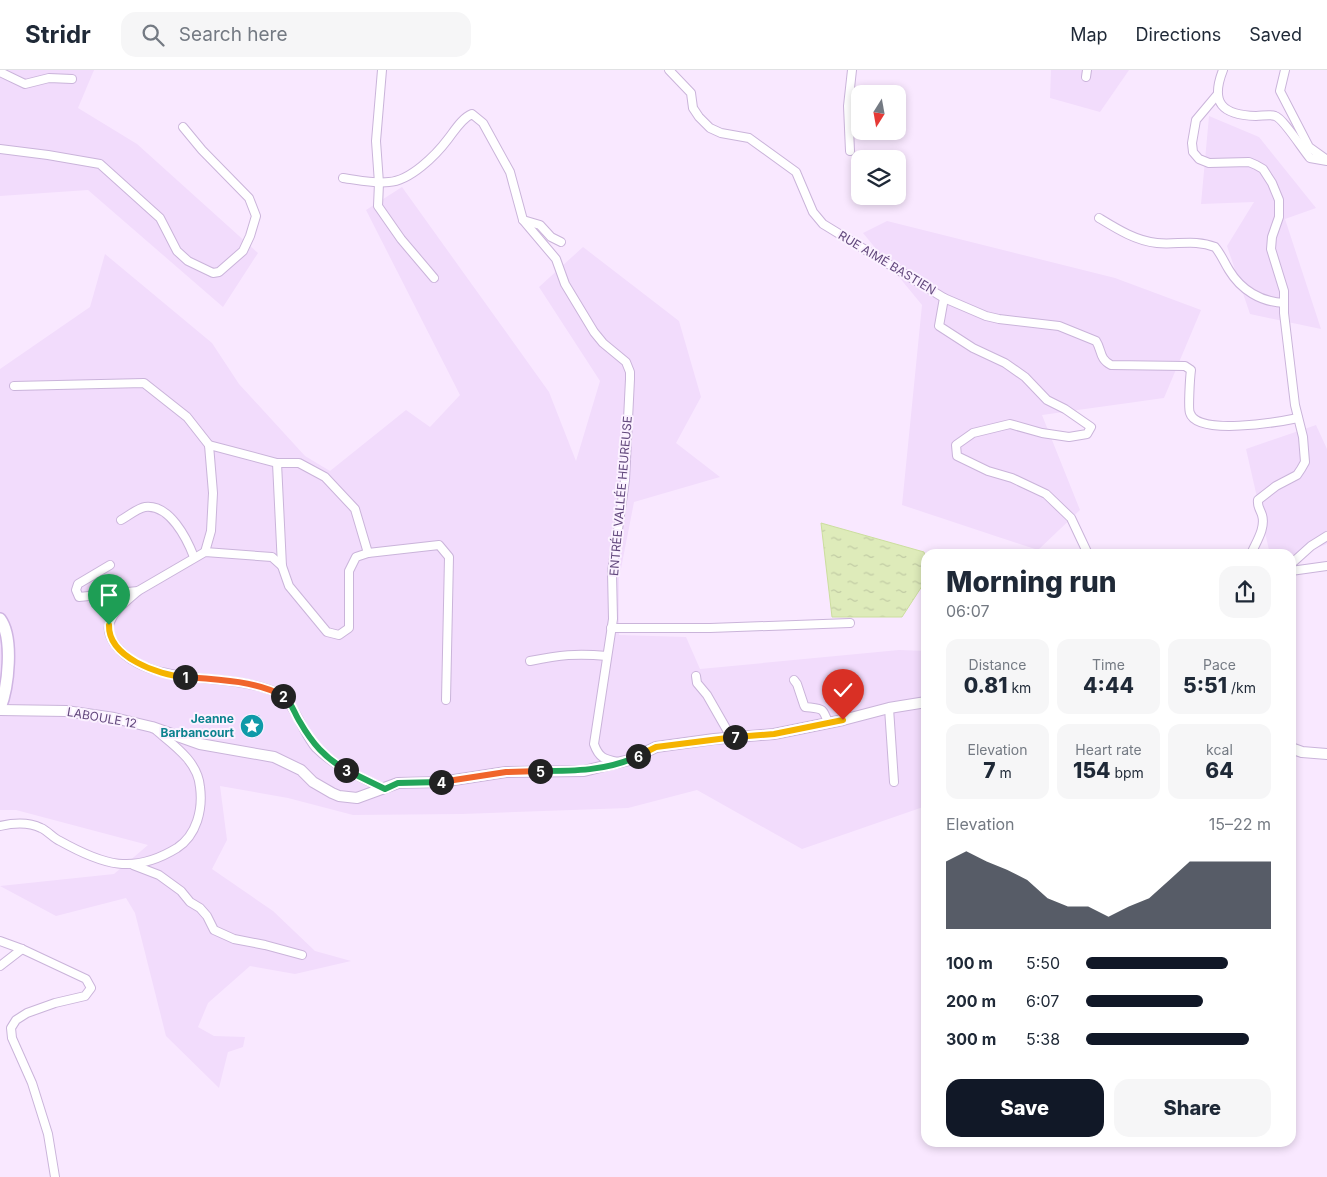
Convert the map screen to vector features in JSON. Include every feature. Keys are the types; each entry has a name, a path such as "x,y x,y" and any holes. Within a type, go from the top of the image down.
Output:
{"main road":[{"path":"0,619 5,626 9,653 0,709"}],"street":[{"path":"382,70 376,141 379,183 378,206 380,212 434,278"},
{"name":"RUE AIMÉ BASTIEN","path":"669,70 691,93 693,108 710,128 721,133 749,138 796,172 813,212 822,224 944,298 939,326 973,348 1005,363 1025,377 1047,400 1065,409 1091,427 1087,434 1069,437 1042,433 1010,424 973,432 956,445 957,456 988,471 1012,478 1046,494 1070,518 1086,549"},
{"path":"850,152 848,106 852,70"},
{"path":"1222,70 1217,95 1221,105 1238,116 1276,116 1284,123 1310,158 1327,160"},
{"path":"1284,70 1280,90 1309,146 1327,160"},
{"path":"0,72 25,84 49,78 72,79"},
{"path":"1217,95 1196,120 1192,143 1193,152 1199,159 1209,163 1248,162 1256,164 1272,183 1279,200 1279,217 1272,237 1271,248 1284,291 1298,418 1303,437 1305,462 1297,475 1276,486 1258,500 1257,505 1262,516 1262,529 1253,549"},
{"name":"ENTRÉE VALLÉE HEUREUSE","path":"379,183 392,182 418,169 438,152 460,123 472,114 483,123 510,172 523,220 556,259 565,284 594,332 602,343 626,362 630,372 625,480 612,572 611,628 594,744 597,753 604,759 620,762"},
{"path":"0,149 100,164 160,218 177,251 182,256 208,272 219,272 243,251 256,216 249,198 202,150 183,127"},
{"path":"343,178 379,183"},
{"path":"1099,218 1119,230 1142,240 1158,243 1195,242 1215,247 1230,272 1243,286 1266,301 1284,303"},
{"path":"523,220 540,225 551,237 561,242"},
{"path":"944,298 998,320 1053,325 1096,340 1104,362 1111,364 1185,366 1191,370 1189,412 1193,419 1199,423 1217,425 1260,424 1298,418"},
{"path":"14,386 144,383 187,417 209,445 213,493 211,531 205,552"},
{"path":"209,445 277,463 299,464 325,477 355,509 368,553"},
{"path":"277,463 282,566 289,586 327,632 339,636 349,628 349,571 356,557 368,553 439,545 449,557 446,700"},
{"path":"121,520 144,507 153,507 174,521 188,543 194,557"},
{"path":"1296,560 1311,546 1327,536"},
{"path":"282,566 272,558 205,552 138,591 116,612 109,625 110,636 124,654 143,665 167,674 224,680 279,694 290,703 294,713 316,748 344,768 385,789"},
{"path":"110,565 78,584 76,590 79,596 138,591"},
{"path":"1296,570 1327,566"},
{"path":"611,628 710,628 850,623"},
{"path":"530,661 565,654 607,656"},
{"path":"696,676 697,683 707,696 731,737"},
{"path":"794,680 805,707 824,711 828,723"},
{"name":"LABOULE 12","path":"0,709 66,711 114,718 152,727 200,744 274,757 301,770 313,782 339,796 357,798 398,783 441,782 506,772 584,771 629,760 656,747 731,737 774,734 888,708 921,703"},
{"path":"888,708 894,782"},
{"path":"0,826 31,824 42,828 59,841 100,860 118,865 133,865 154,860 186,842 194,830 201,808 200,785 194,767 179,749 152,727"},
{"path":"1296,750 1327,754"},
{"path":"0,830 9,824"},
{"path":"133,865 159,875 181,891 190,902 200,908 207,916 214,930 234,940 302,954"},
{"path":"0,941 22,949 86,979 91,988 85,996 55,1002 27,1013 16,1020 11,1028 12,1038 32,1083 48,1134 55,1177"},
{"path":"0,966 22,949"}],"shaded area":[{"path":"0,70 94,70 78,108 137,144 258,253 223,307 88,190 0,196"},
{"path":"1051,70 1129,70 1100,112 1050,98"},
{"path":"1209,116 1259,137 1316,208 1285,219 1321,329 1250,314 1227,246 1254,202 1201,204"},
{"path":"402,187 549,392 576,461 600,381 539,287 583,247 679,321 701,397 676,443 720,477 634,502 619,579 619,635 686,637 700,669 899,650 921,651 921,808 802,849 697,790 628,808 462,814 353,815 288,798 220,786 227,840 212,869 273,911 315,951 351,961 295,974 250,966 208,1003 198,1027 214,1036 245,1037 243,1047 228,1052 219,1088 166,1036 135,913 126,898 56,916 0,886 114,874 148,845 16,810 0,810 0,369 90,307 105,254 212,343 239,384 305,456 330,471 406,410 430,427 460,395 366,210"},
{"path":"887,221 1115,278 1201,310 1164,398 1042,415 1080,510 1039,549 902,505 922,305 863,233"},
{"path":"1316,425 1327,449 1327,544 1296,556 1296,549 1269,549 1246,449"}],"water":[{"path":"821,523 921,551 921,588 902,617 832,617"}],"place":[{"name":"Jeanne Barbancourt","path":"252,726"}],"route":[{"path":"109,625 110,636 124,654 152,669 182,677 224,680 254,686 279,694 290,703 294,713 316,748 344,768 385,789 398,783 441,782 506,772 584,771 629,760 656,747 714,739 774,734 843,720"}]}
